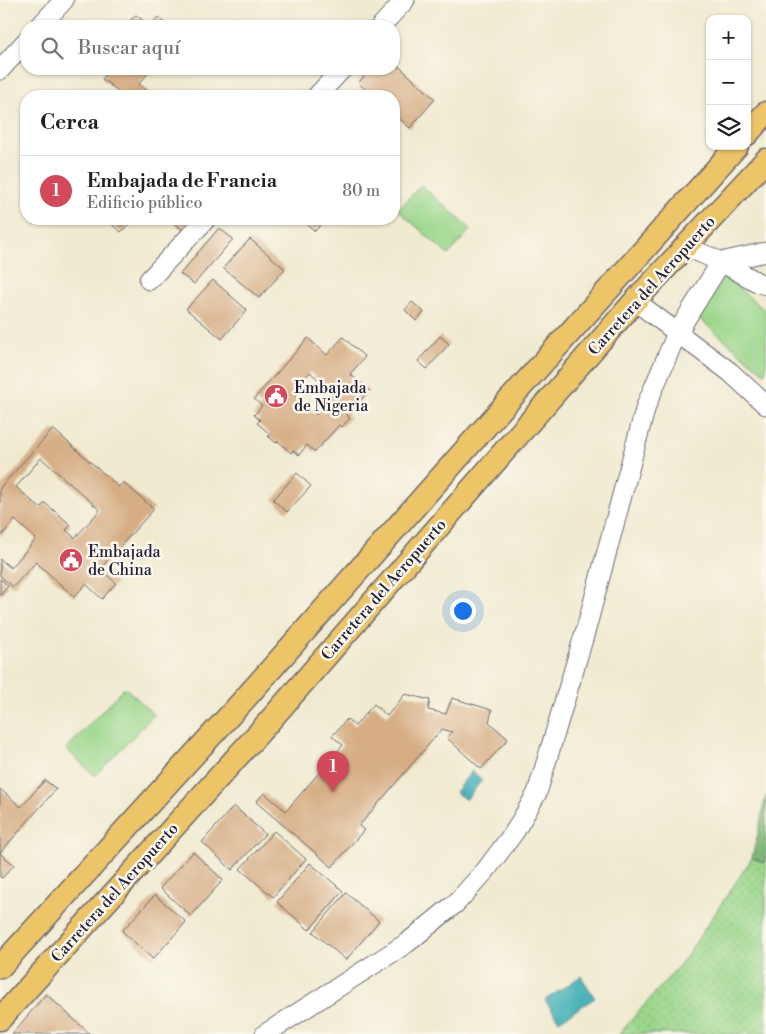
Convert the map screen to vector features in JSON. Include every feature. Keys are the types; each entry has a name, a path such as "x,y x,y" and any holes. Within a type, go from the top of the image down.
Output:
{"main road":[{"path":"751,130 766,113"},
{"name":"Carretera del Aeropuerto","path":"0,967 247,695 732,150"},
{"name":"Carretera del Aeropuerto","path":"0,1018 266,725 634,301 766,160"}],"street":[{"path":"46,20 64,0"},
{"path":"387,20 405,0"},
{"path":"0,70 20,48"},
{"path":"323,90 336,75"},
{"path":"149,280 200,225"},
{"path":"685,246 766,285"},
{"path":"265,1034 407,943 456,902 486,870 515,831 537,793 583,639 646,406 677,333 721,262 766,252"},
{"path":"634,301 730,372 766,405"}],"green space":[{"path":"421,185 471,229 448,255 400,212 400,208"},
{"path":"719,272 766,311 766,371 764,373 688,309"},
{"path":"125,687 154,715 95,776 66,749"},
{"path":"766,796 766,863 752,858"},
{"path":"752,858 766,863 766,1034 619,1034 683,961"}],"water":[{"path":"472,771 482,780 466,800 455,792"},
{"path":"581,976 595,998 559,1021 545,1000"}],"building":[{"path":"136,15 142,20 131,20"},
{"path":"400,67 435,99 410,128 400,119 400,90 366,90 358,83 365,75 400,75"},
{"path":"105,75 147,75 139,84 146,90 117,90 102,79"},
{"path":"113,225 128,225 121,232"},
{"path":"176,225 200,225 190,236"},
{"path":"308,225 320,225 315,231"},
{"path":"219,228 233,239 194,284 180,274"},
{"path":"250,239 285,269 259,298 223,268"},
{"path":"213,280 247,310 222,339 186,309"},
{"path":"412,302 424,312 416,321 405,310"},
{"path":"440,336 449,344 427,369 418,361"},
{"name":"Embajada de Nigeria","path":"343,337 365,357 350,374 369,391 347,415 350,418 342,427 339,425 315,452 307,445 299,455 293,450 291,453 278,441 276,443 268,436 270,434 257,423 260,420 254,415 262,406 254,399 308,338 327,355","holes":["310,372 334,394 316,415 292,393"]},
{"path":"53,429 119,487 123,482 154,509 100,569 116,583 102,599 86,584 74,597 36,562 13,587 0,576 0,559 11,568 36,539 15,520 0,537 0,488","holes":["41,458 100,510 75,538 66,530 71,525 45,503 40,508 16,487"]},
{"path":"297,473 311,486 287,512 273,500"},
{"path":"0,579 8,586 0,596"},
{"path":"405,694 430,700 428,710 446,714 452,698 492,710 489,722 508,739 481,769 447,738 452,732 442,729 359,826 364,830 332,867 256,802 264,793 286,811 343,745 332,736 347,719 355,726 374,704 387,716"},
{"path":"45,780 56,789 0,853 0,789 21,807"},
{"path":"234,806 265,834 232,870 202,842"},
{"path":"274,831 306,859 273,897 240,869"},
{"path":"193,852 223,880 191,916 160,888"},
{"path":"0,853 14,865 2,878 0,877"},
{"path":"310,863 343,891 309,930 277,902"},
{"path":"346,893 379,921 346,960 313,932"},
{"path":"155,895 186,922 153,959 122,931"},
{"path":"46,994 90,1034 12,1034"}],"place":[{"name":"Embajada de Nigeria","path":"276,396"},
{"name":"Embajada de China","path":"71,560"},
{"name":"Embajada de Francia","path":"333,792"}]}
